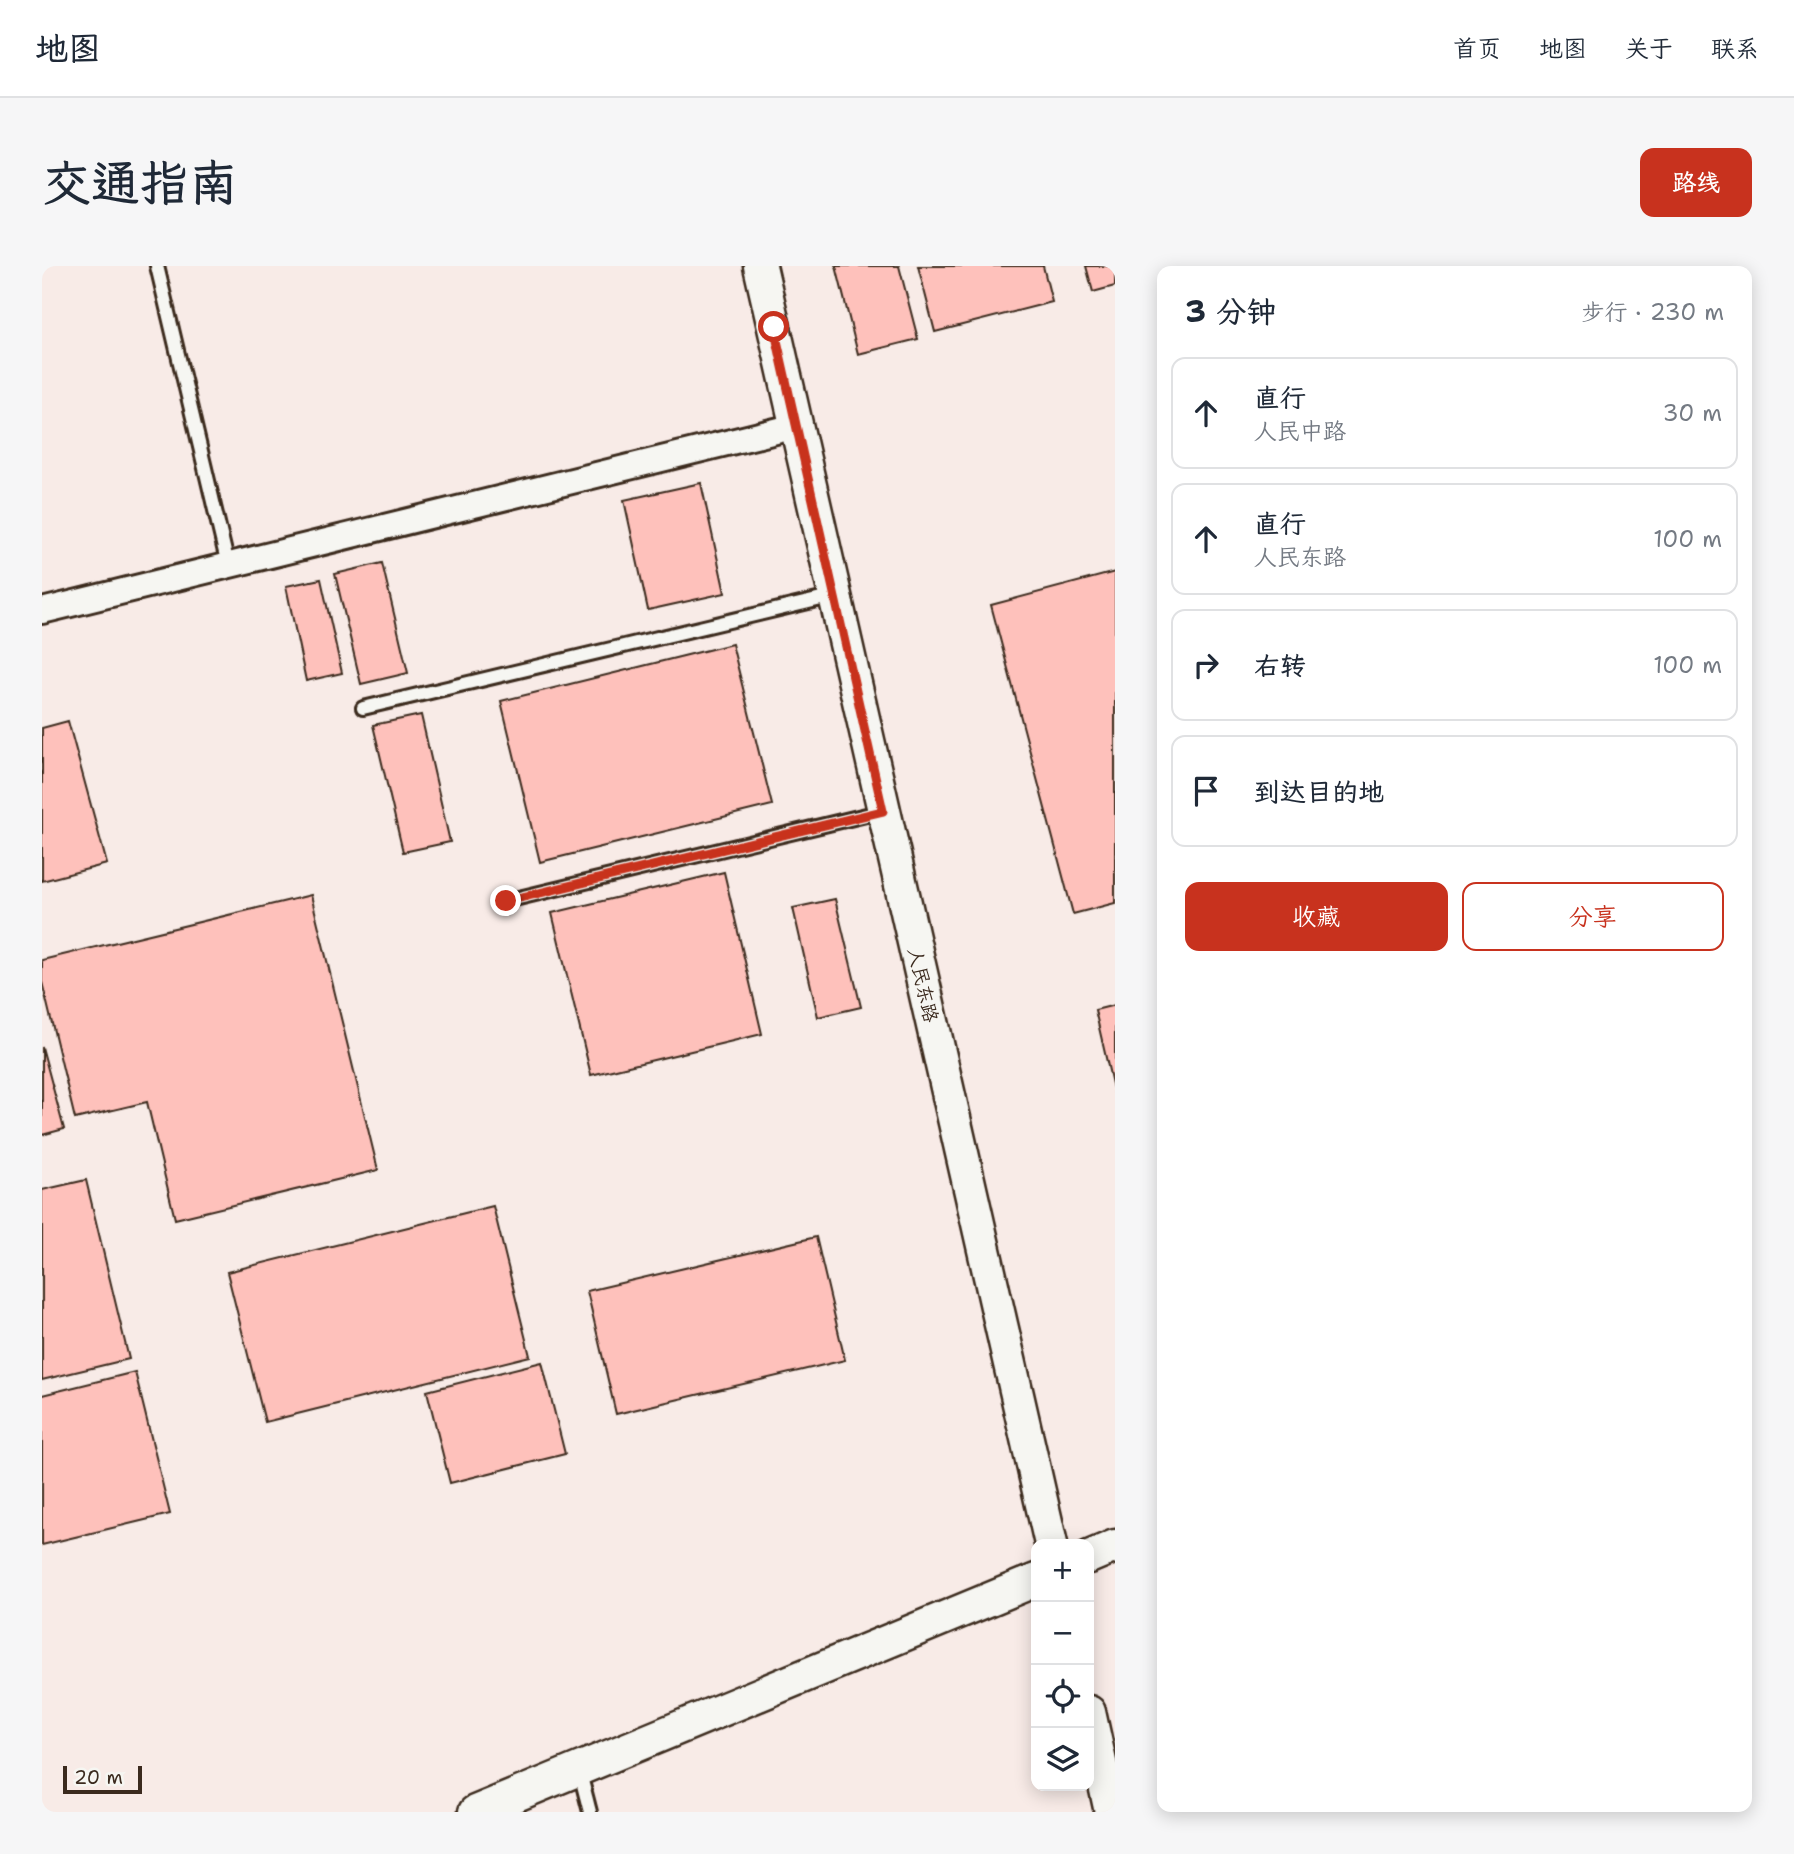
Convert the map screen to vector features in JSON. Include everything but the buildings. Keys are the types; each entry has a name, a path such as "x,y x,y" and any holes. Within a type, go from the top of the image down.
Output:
{"street":[{"name":"人民东路","path":"760,266 1050,1539"},
{"path":"42,611 796,426"},
{"path":"1094,1556 1115,1546"},
{"path":"475,1812 1031,1582"},
{"path":"1093,1728 1111,1812"}],"lane":[{"path":"157,266 228,565"},
{"path":"363,708 834,596"},
{"path":"506,901 883,811"},
{"path":"579,1769 590,1812"}],"route":[{"path":"506,901 883,811 774,327"}]}
